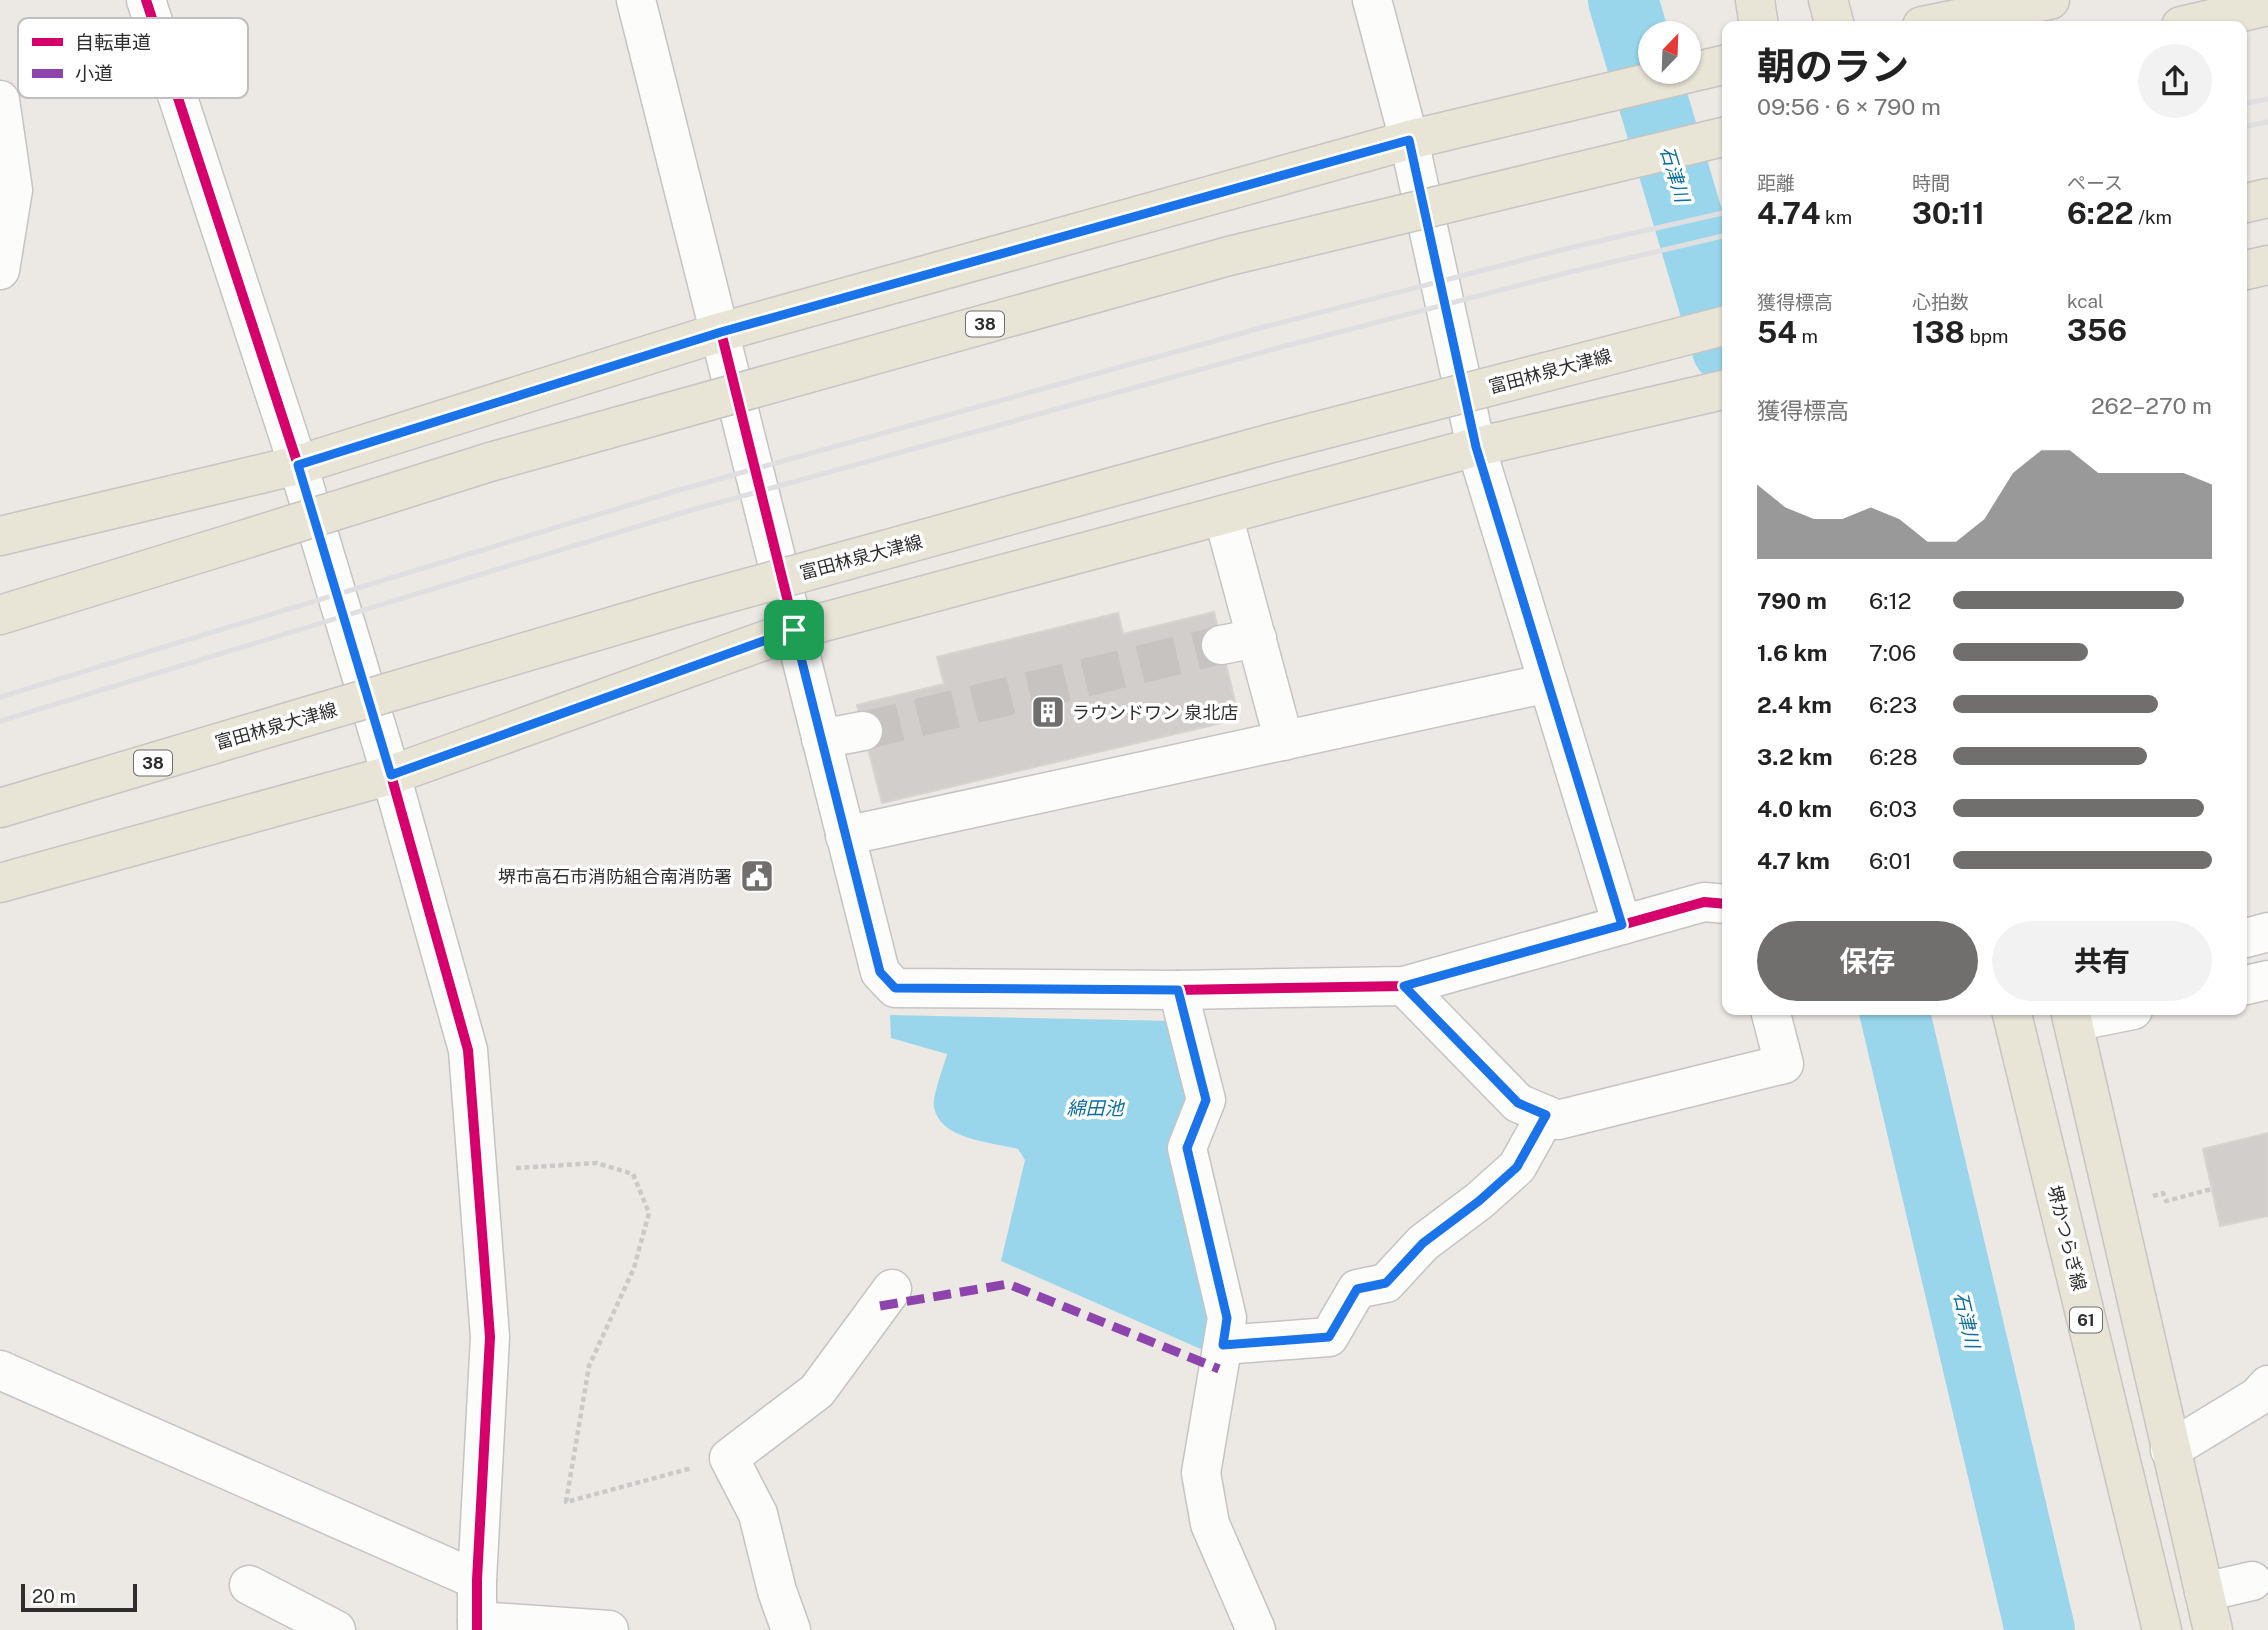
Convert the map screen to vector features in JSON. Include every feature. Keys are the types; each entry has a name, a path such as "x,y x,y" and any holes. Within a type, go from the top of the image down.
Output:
{"main road":[{"path":"1755,0 1758,21"},
{"path":"1828,0 1834,21"},
{"path":"1946,21 2045,0"},
{"path":"2202,21 2268,6"},
{"path":"0,536 298,465 721,332 1409,140 1722,65"},
{"name":"38","path":"0,615 491,462 1229,256 1722,137"},
{"path":"2247,203 2268,198"},
{"path":"2247,270 2268,265"},
{"name":"富田林泉大津線","path":"0,808 684,606 1148,477 1722,326"},
{"path":"0,883 391,775 794,630 1476,447 1722,390"},
{"name":"堺かつらぎ線","path":"2012,1015 2161,1630"},
{"path":"2071,1016 2213,1630"}],"street":[{"path":"146,0 152,18"},
{"path":"636,0 880,972 895,988 1178,990 1404,986 1704,902 1722,904"},
{"path":"1372,0 1409,140 1476,447 1622,925"},
{"path":"178,98 298,465 391,775 468,1050 490,1337 477,1626 609,1630"},
{"path":"0,100 13,190 0,270"},
{"path":"1223,515 1239,641 1284,741"},
{"path":"845,836 1548,682"},
{"path":"821,739 863,731"},
{"path":"2247,938 2268,932"},
{"path":"2247,985 2268,980"},
{"path":"1404,986 1518,1103 1558,1120 1783,1064 1771,1015"},
{"path":"1178,990 1206,1100 1187,1148 1227,1318 1201,1473 1210,1524 1256,1630"},
{"path":"1223,1345 1329,1337 1357,1289 1386,1283 1423,1243 1479,1201 1517,1167 1546,1115"},
{"path":"791,1630 777,1591 758,1514 730,1458 817,1391 892,1289"},
{"path":"0,1370 477,1580"},
{"path":"2170,1450 2257,1397 2268,1385"},
{"path":"2204,1592 2252,1581"},
{"path":"249,1585 336,1630"}],"path":[{"path":"477,1170 597,1163 633,1174 649,1213 634,1268 589,1366 566,1502 730,1458"},
{"path":"2142,1198 2163,1194 2166,1201 2212,1189"}],"water":[{"name":"綿田池","path":"890,1015 1173,1021 1189,1105 1213,1326 1203,1350 1001,1261 1025,1160 1018,1149 968,1138 956,1133 938,1118 934,1102 947,1054 891,1038"}],"building":[{"name":"ラウンドワン 泉北店","path":"1214,612 1239,719 882,803 857,705 944,684 937,657 1118,613 1123,634"},
{"path":"2268,1133 2268,1216 2220,1226 2203,1149"}],"waterway":[{"name":"石津川","path":"1623,0 1722,332"},
{"name":"石津川","path":"1895,1015 2040,1630"}],"tunnel":[{"path":"863,731 1221,645"}],"railway":[{"path":"2247,103 2268,99"},
{"path":"2247,126 2268,122"},
{"path":"0,697 679,490 1268,326 1573,247 1722,213"},
{"path":"0,721 685,512 1274,349 1578,270 1722,236"}],"marked path":[{"path":"880,1306 1008,1284 1219,1369"}],"cycle path":[{"path":"146,0 152,18"},
{"path":"178,98 298,465 391,775 468,1050 490,1337 477,1580 477,1630"},
{"path":"721,332 880,972 895,988 1178,990 1404,986 1704,902 1722,904"}],"place":[{"name":"ラウンドワン 泉北店","path":"1048,712"},
{"name":"堺市高石市消防組合南消防署","path":"757,876"}],"route":[{"path":"1409,140 1476,447 1622,925 1404,986 1518,1103 1546,1115 1517,1167 1479,1201 1423,1243 1386,1283 1357,1289 1329,1337 1223,1345 1227,1318 1187,1148 1206,1100 1178,990 895,988 880,972 794,630 391,775 298,465 721,332 1409,140"}]}
